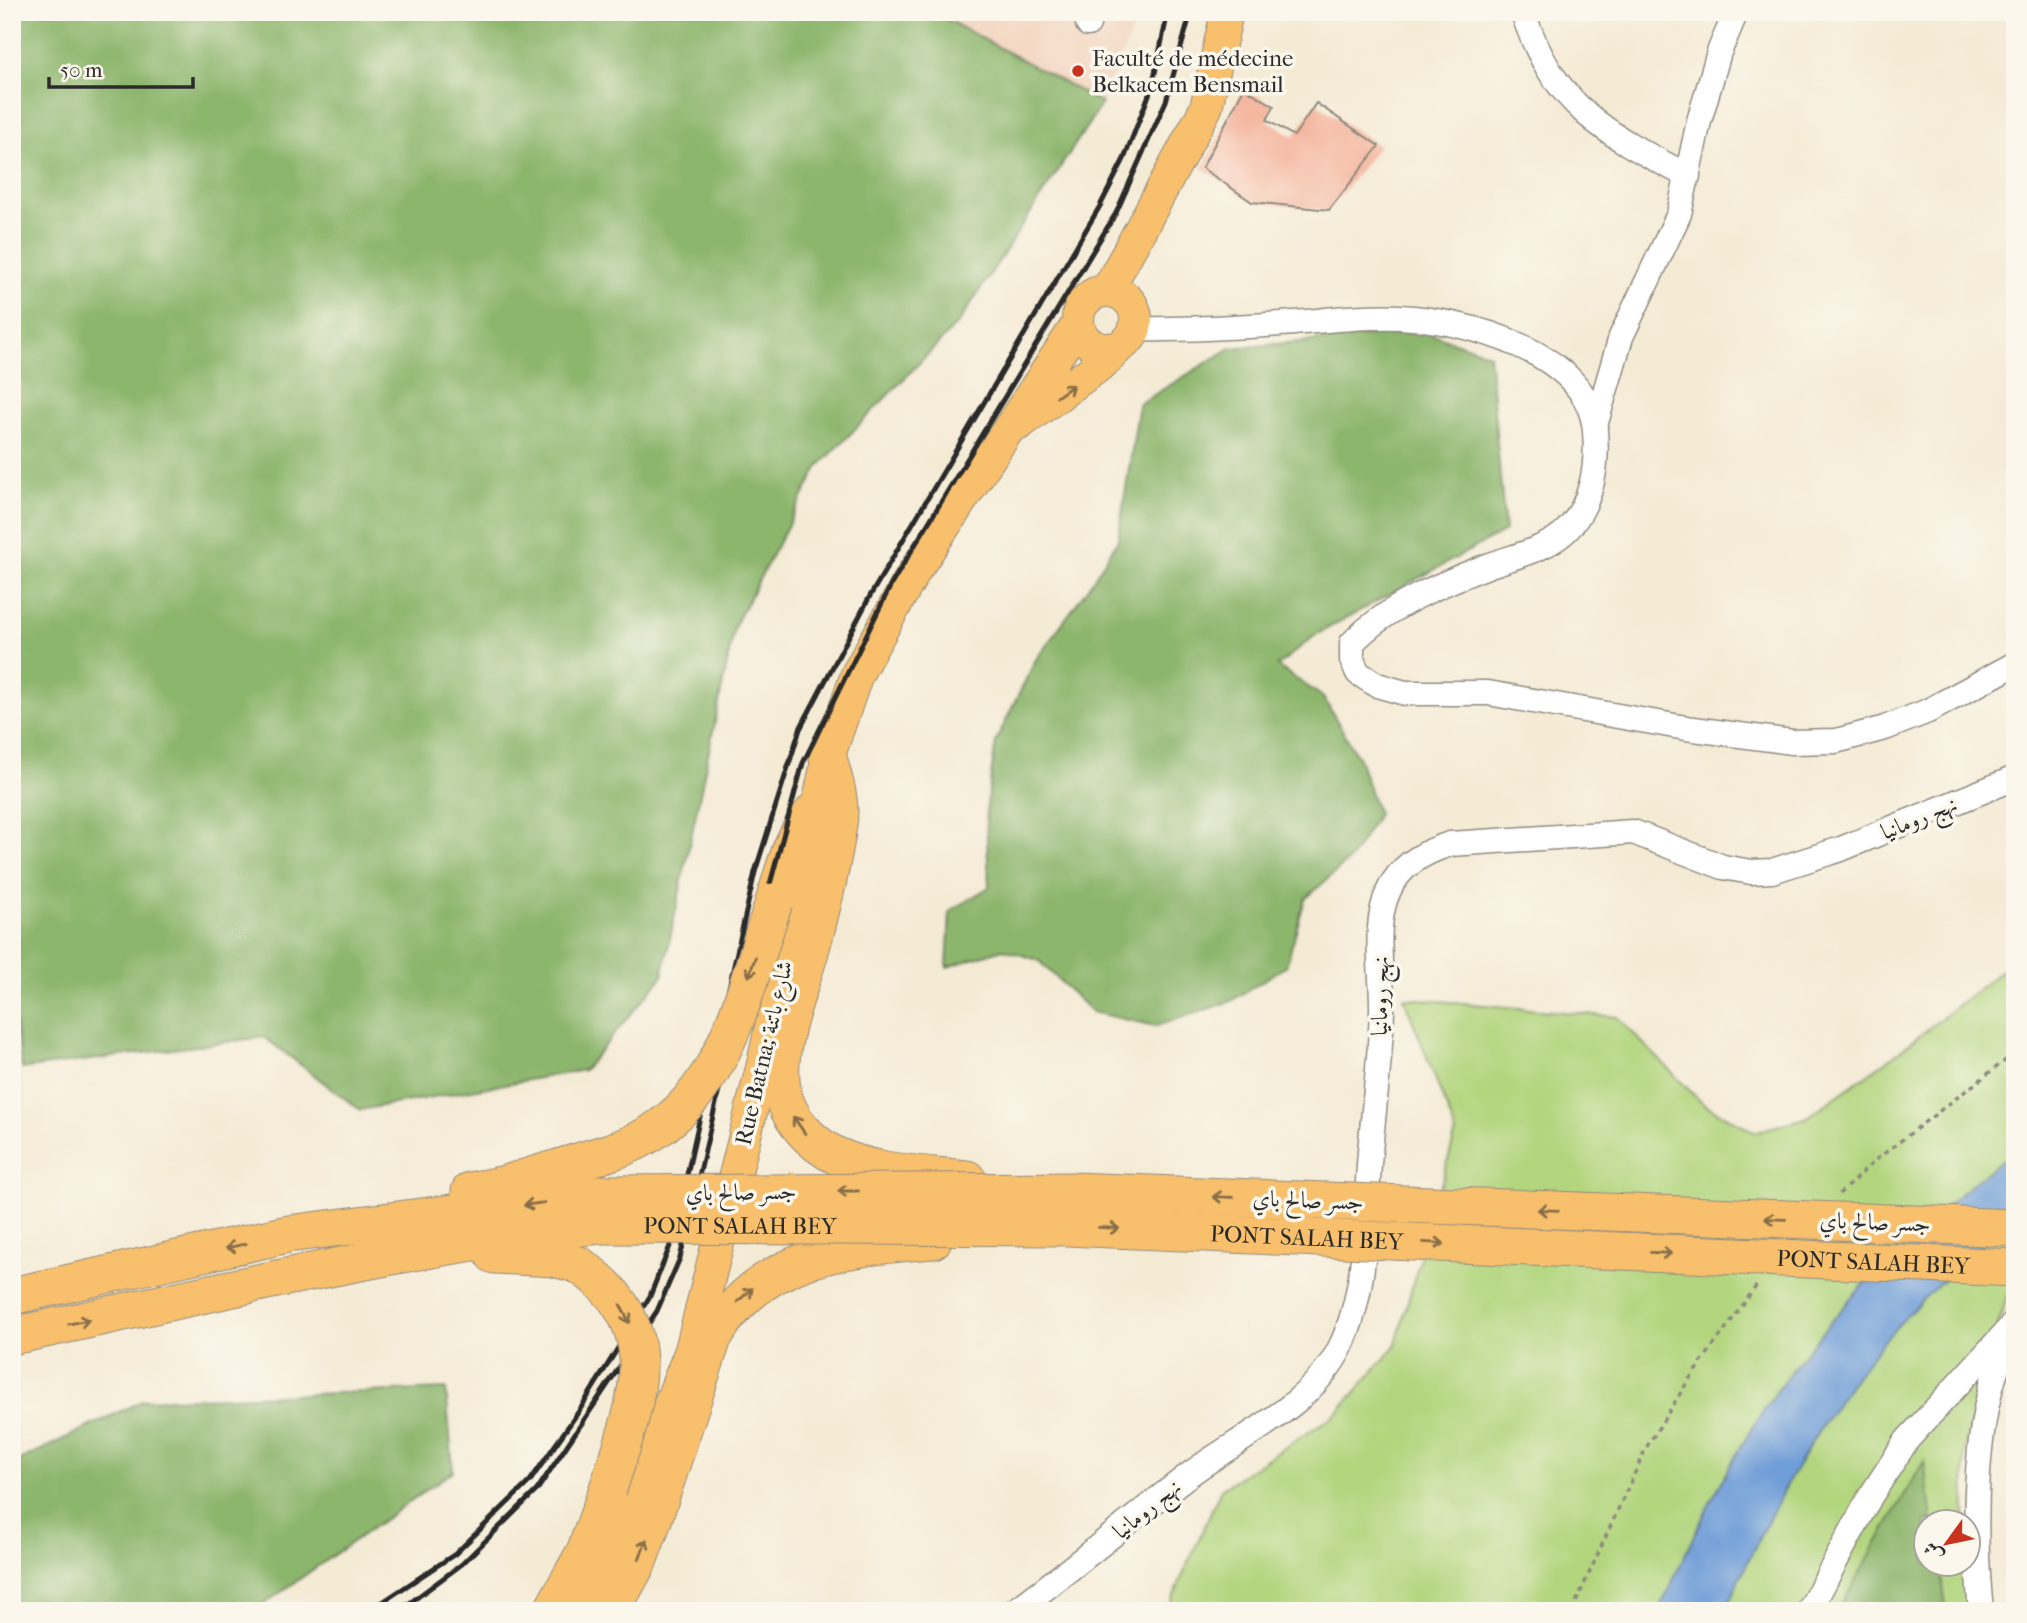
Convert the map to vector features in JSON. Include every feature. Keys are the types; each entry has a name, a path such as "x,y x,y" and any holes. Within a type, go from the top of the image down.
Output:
{"highway":[{"path":"828,758 837,789 839,824 821,912 789,1021 781,1067 782,1089 787,1105 805,1133 838,1157 869,1166 1073,1191"},
{"path":"12,1296 288,1234 365,1212 502,1185 626,1147 665,1125 704,1085 723,1052 793,841 808,817 819,806"},
{"name":"جسر صالح باي","path":"600,1210 1073,1191 2015,1228"},
{"path":"288,1234 600,1210"},
{"path":"12,1336 302,1274 516,1234 600,1210"},
{"name":"PONT SALAH BEY","path":"600,1210 2015,1268"},
{"path":"603,1610 637,1564 713,1338 727,1312 752,1288 775,1274 808,1260 851,1248 1066,1227"},
{"path":"302,1274 469,1256 527,1255 554,1258 579,1265 600,1280 619,1302 635,1333 640,1354 636,1404 585,1552 552,1611"}],"main road":[{"path":"1107,291 1206,108 1227,12"},
{"path":"1009,431 1104,362 1127,338 1133,306 1122,295 1099,292 1085,301 1078,324 1080,333 1093,346 1102,349 1127,338"},
{"name":"Rue Batna; شارع باتنة","path":"603,1610 606,1567 691,1350 764,1064 828,758 857,674 884,622 922,561 1009,431 1042,373 1078,324"}],"street":[{"path":"1523,12 1550,73 1576,105 1620,142 1688,176"},
{"path":"1735,12 1719,52 1699,121 1688,176 1669,241 1621,337 1595,426 1595,472 1586,502 1567,530 1546,544 1474,571 1385,615 1352,643 1352,660 1358,673 1377,685 1405,693 1488,692 1673,726 1792,742 1836,741 1885,728 1928,711 2015,664"},
{"path":"1127,338 1199,330 1401,317 1454,325 1532,349 1563,369 1585,397 1595,426"},
{"name":"نهج رومانيا","path":"1015,1611 1119,1533 1186,1477 1311,1388 1334,1360 1348,1329 1360,1273 1382,1011 1383,912 1395,878 1408,865 1434,849 1450,844 1618,831 1650,837 1735,870 1772,871 1841,849 2015,778"},
{"path":"1809,1611 1870,1497 1907,1440 2015,1322"},
{"path":"1980,1611 1977,1572 1978,1468 1998,1369 2015,1330"}],"path":[{"path":"1831,1202 1877,1159 2015,1053"},
{"path":"1572,1611 1646,1448 1688,1381 1762,1279"}],"shaded area":[{"name":"Faculté de médecine Belkacem Bensmail","path":"933,12 1140,12 1102,103"}],"green space":[{"path":"12,12 933,12 1102,103 959,322 819,466 735,625 662,977 584,1070 360,1110 264,1037 22,1069 12,1000"},
{"path":"1423,331 1489,354 1505,531 1317,634 1277,666 1323,697 1359,759 1378,814 1351,858 1305,899 1286,966 1229,1002 1156,1026 1092,1012 1038,960 1003,949 947,967 950,911 989,887 986,812 996,741 1035,661 1087,589 1118,540 1139,404 1231,348"},
{"path":"2015,960 2015,1290 2007,1297 1979,1382 1964,1451 1965,1508 1912,1508 1912,1578 1967,1578 1969,1611 1167,1611 1221,1489 1336,1414 1395,1347 1456,1132 1404,998 1617,1017 1703,1104 1754,1132 1806,1118 1895,1055"},
{"path":"446,1389 453,1471 254,1611 12,1611 12,1464 144,1400"},
{"path":"1924,1461 1930,1508 1912,1508 1912,1578 1941,1578 1947,1611 1838,1611"}],"water":[{"path":"2015,1151 2015,1216 1914,1308 1860,1372 1795,1470 1725,1611 1659,1611 1699,1526 1743,1443 1802,1357 1857,1292 1917,1232"}],"building":[{"path":"1244,88 1274,106 1267,120 1294,136 1316,103 1379,146 1329,210 1252,202 1202,168"}],"railway":[{"path":"369,1611 455,1554 530,1481 579,1411 650,1296 672,1241 755,872 800,729 870,596 1100,206 1124,159 1152,87 1168,12"},
{"path":"399,1611 462,1564 537,1490 657,1311 680,1258 749,961 803,763 892,583 1116,213 1166,101 1191,12"}],"place":[{"name":"Faculté de médecine Belkacem Bensmail","path":"1078,71"}]}
